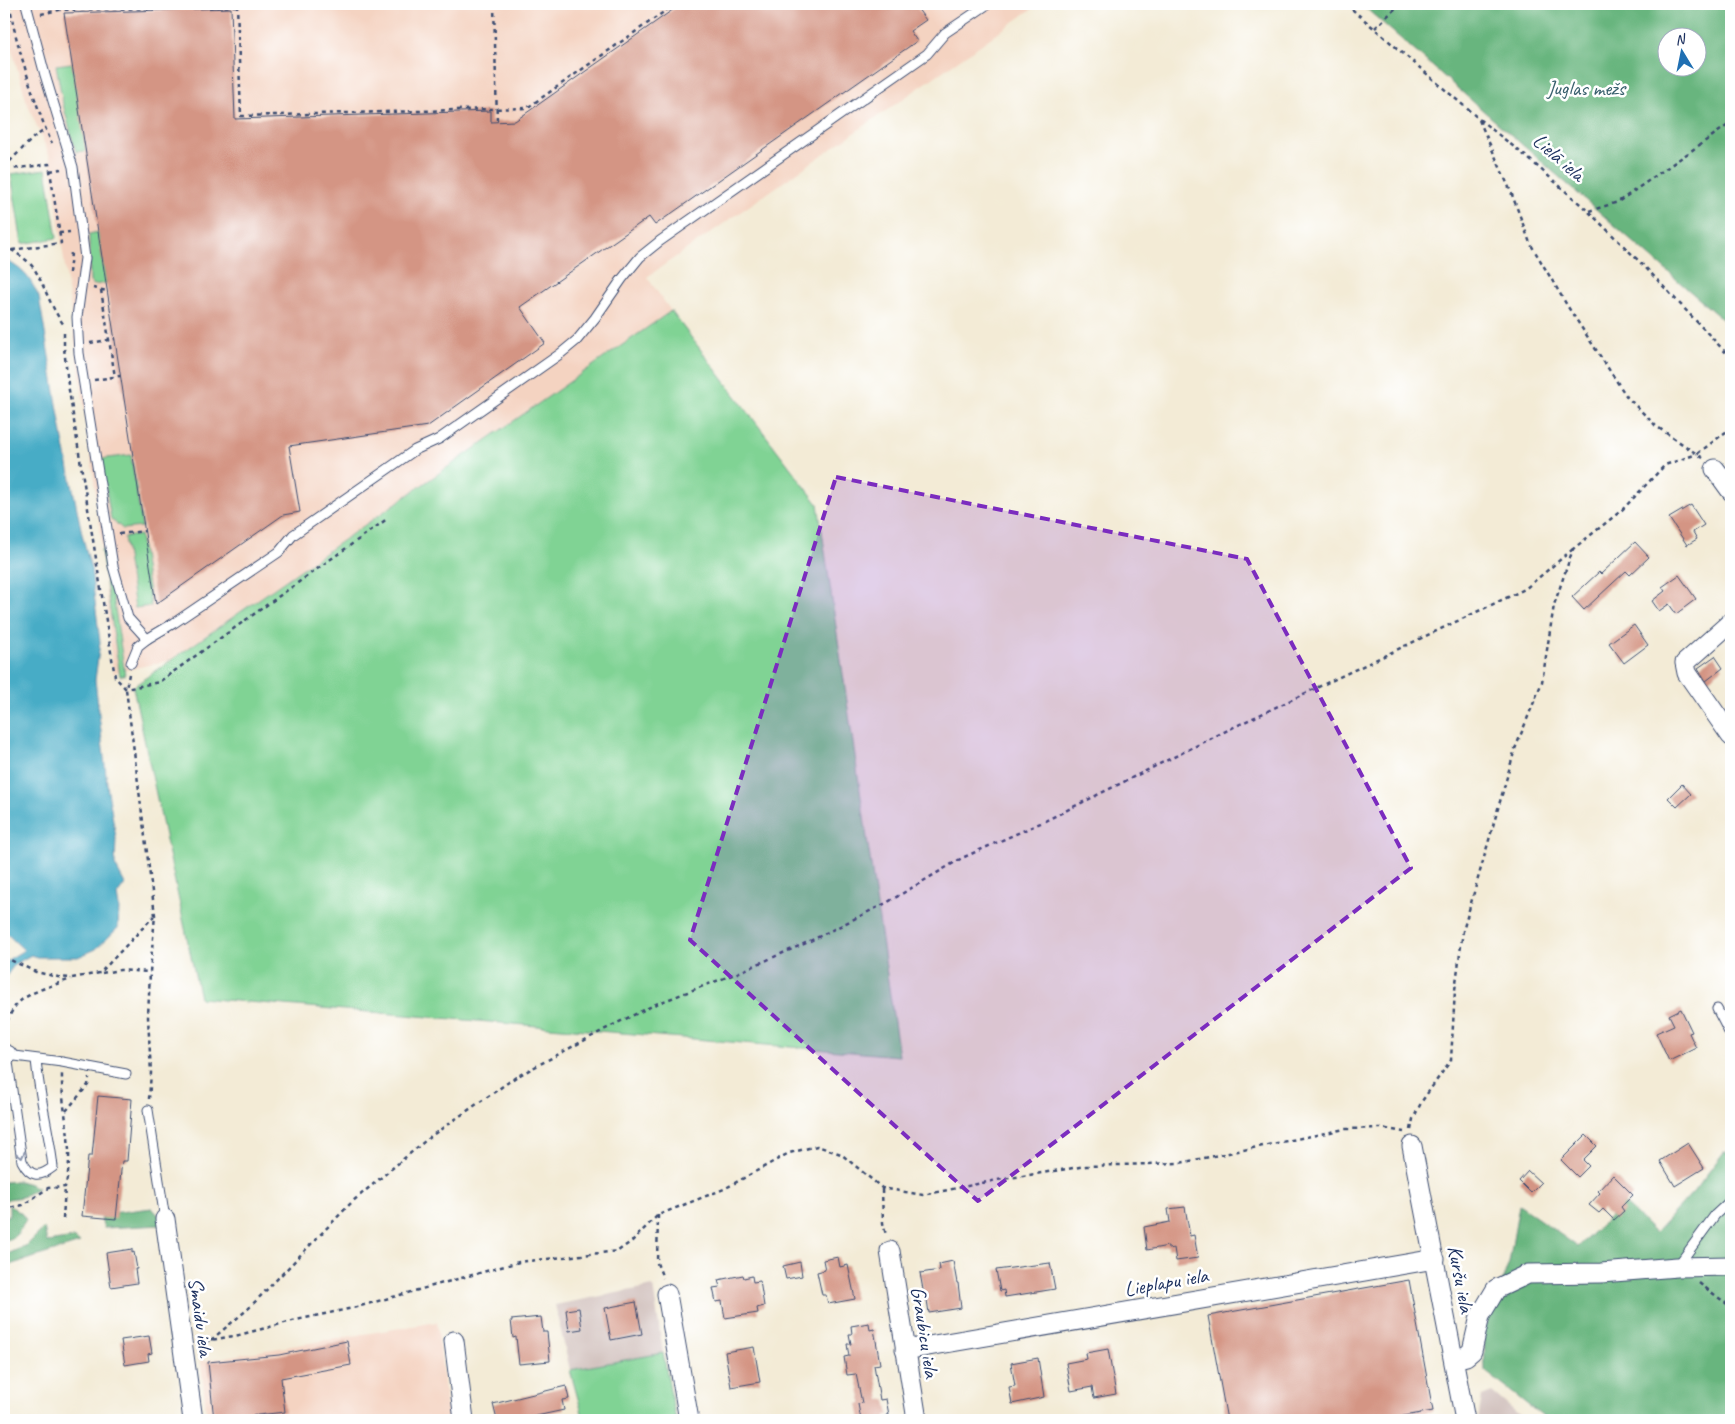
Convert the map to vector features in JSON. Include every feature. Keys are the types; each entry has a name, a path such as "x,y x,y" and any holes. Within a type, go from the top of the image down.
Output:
{"street":[{"path":"1715,469 1731,491"},
{"path":"1731,622 1686,663 1687,674 1731,736"},
{"name":"Kuršu iela","path":"1412,1146 1465,1420"},
{"name":"Smaidu iela","path":"165,1219 193,1420"},
{"name":"Graubicu iela","path":"890,1252 917,1420"},
{"name":"Lieplapu iela","path":"905,1350 1434,1259"},
{"path":"1454,1359 1466,1356 1472,1351 1480,1316 1496,1289 1528,1274 1601,1273 1731,1266"},
{"path":"667,1294 689,1420"},
{"path":"454,1341 464,1420"}],"lane":[{"path":"26,4 73,167 85,258 77,317 79,346 83,382 117,584 128,618 147,639"},
{"path":"131,663 138,646 147,639 279,552 293,535 414,450 440,439 560,354 576,340 595,318 622,279 640,258 660,241 927,54 946,33 988,4"},
{"path":"1717,1009 1731,1036"},
{"path":"36,1059 53,1168 46,1173 36,1175 27,1171 22,1162 5,1054 92,1067 126,1074"},
{"path":"148,1110 165,1219"},
{"path":"1677,1268 1715,1215 1731,1200"}],"path":[{"path":"494,4 498,122"},
{"path":"29,17 59,10 237,5 241,116 249,117 527,108 675,4"},
{"name":"Lielā iela","path":"1346,4 1478,119 1529,159 1588,211 1646,268 1731,358"},
{"path":"1375,28 1400,4"},
{"path":"1478,119 1511,192 1530,243 1568,307 1627,397 1656,426 1697,454 1715,469"},
{"path":"1588,211 1618,202 1731,123"},
{"path":"4,167 34,137 45,130"},
{"path":"12,170 49,164 60,243 12,250"},
{"path":"4,246 12,250 34,268 54,310 64,325"},
{"path":"101,290 115,377"},
{"path":"79,346 115,339"},
{"path":"83,382 120,376"},
{"path":"212,1340 248,1309 353,1201 430,1136 516,1078 613,1025 656,1004 735,974 806,943 888,902 962,858 1045,821 1234,727 1525,588 1622,510 1665,466 1697,454 1731,428"},
{"path":"126,689 159,682 387,519"},
{"path":"124,534 144,531"},
{"path":"183,1352 212,1340 353,1308 519,1262 618,1251 632,1241 658,1215 724,1189 789,1153 817,1146 841,1154 882,1188 922,1195 997,1180 1086,1166 1180,1163 1345,1129 1381,1128 1410,1135 1413,1119 1422,1101 1451,1060 1455,990 1463,931 1515,749 1542,682 1554,605 1573,549"},
{"path":"131,663 126,689 155,914 148,1017 151,1073 148,1110"},
{"path":"115,676 126,689"},
{"path":"100,973 155,914"},
{"path":"5,958 36,972 72,978"},
{"path":"4,1029 19,1002 34,993 72,978 120,970 150,972"},
{"path":"66,1110 88,1085 92,1067"},
{"path":"63,1219 65,1187"},
{"path":"882,1188 883,1223 890,1252"},
{"path":"658,1215 657,1263 667,1294"},
{"path":"1677,1268 1731,1307"}],"highlighted area":[{"path":"836,477 1247,559 1411,868 978,1201 690,940"}],"shaded area":[{"path":"15,4 1039,4 647,277 671,311 171,660 113,673 99,517 50,157 27,103 6,29"},
{"path":"653,1286 663,1353 570,1370 555,1305"},
{"path":"437,1322 448,1418 438,1420 207,1420 201,1361"},
{"path":"1492,1392 1525,1420 1478,1420 1482,1396"}],"green space":[{"name":"Juglas mežs","path":"1361,4 1731,4 1731,327"},
{"path":"72,63 86,151 76,152 63,104 56,65"},
{"path":"46,169 57,238 22,244 11,174"},
{"path":"98,232 106,283 94,285 90,282 89,234"},
{"path":"671,311 818,504 899,1056 200,998 133,687"},
{"path":"131,455 142,527 123,529 111,519 101,459"},
{"path":"140,535 151,606 135,608 124,537"},
{"path":"106,549 125,675 120,676 101,550"},
{"path":"1731,1150 1731,1420 1547,1420 1485,1371 1484,1329 1509,1263 1519,1205 1578,1247 1624,1203 1655,1233 1694,1191 1724,1152"},
{"path":"19,1181 38,1188 22,1197 4,1201 4,1182"},
{"path":"9,1205 22,1214 26,1220 15,1236 4,1240 4,1215 9,1216"},
{"path":"152,1208 162,1219 162,1225 104,1228 101,1219 112,1213"},
{"path":"44,1228 47,1242 74,1238 80,1243 6,1266 5,1255 26,1246"},
{"path":"663,1353 676,1420 584,1420 570,1370"}],"water":[{"path":"4,259 25,274 39,297 63,440 91,569 100,642 95,680 108,792 116,837 115,865 125,884 117,895 119,907 118,928 96,949 78,957 36,957 31,955 15,964 4,979 4,964 6,961 24,950 4,931"}],"building":[{"path":"681,4 914,4 926,20 910,31 917,41 655,225 649,217 520,307 545,343 428,426 289,446 300,512 283,515 156,604 64,13 231,8 235,119 491,111 491,122 515,121"},
{"path":"1691,505 1704,525 1693,532 1697,539 1687,545 1669,518"},
{"path":"1635,542 1649,557 1630,575 1626,571 1584,610 1572,597 1599,572 1601,574"},
{"path":"1679,575 1696,599 1676,614 1669,604 1659,611 1652,601 1665,591 1662,587"},
{"path":"1634,625 1648,645 1624,663 1609,643"},
{"path":"1715,656 1723,668 1706,681 1698,668"},
{"path":"1682,784 1691,794 1677,807 1668,798"},
{"path":"1681,1009 1692,1032 1689,1033 1696,1048 1669,1061 1656,1033 1674,1025 1669,1015"},
{"path":"98,1096 132,1099 127,1161 122,1161 116,1219 82,1216 88,1156 92,1156"},
{"path":"1586,1135 1597,1146 1583,1160 1589,1166 1578,1177 1561,1160"},
{"path":"1688,1143 1704,1168 1675,1186 1660,1161"},
{"path":"1528,1171 1541,1183 1531,1193 1519,1181"},
{"path":"1613,1175 1633,1195 1621,1207 1624,1211 1614,1220 1603,1209 1599,1213 1589,1205 1600,1193 1598,1191"},
{"path":"1185,1207 1190,1236 1194,1235 1198,1258 1176,1261 1174,1248 1168,1249 1168,1246 1147,1250 1144,1227 1170,1222 1168,1209"},
{"path":"132,1249 137,1269 135,1269 137,1283 111,1287 106,1253"},
{"path":"838,1257 840,1267 848,1265 855,1299 828,1304 826,1295 822,1295 817,1272 825,1270 823,1260"},
{"path":"953,1261 961,1308 929,1313 920,1273 940,1270 939,1264"},
{"path":"800,1262 802,1276 786,1279 783,1266"},
{"path":"1050,1263 1055,1289 1005,1297 1004,1290 1000,1291 996,1270"},
{"path":"743,1275 744,1278 752,1276 753,1282 760,1281 764,1306 757,1308 758,1313 725,1318 722,1301 716,1302 713,1288 720,1287 718,1280"},
{"path":"1409,1280 1433,1411 1381,1420 1227,1420 1208,1316"},
{"path":"636,1302 642,1334 611,1340 605,1308"},
{"path":"579,1308 582,1329 569,1331 566,1310"},
{"path":"541,1317 543,1332 547,1332 550,1361 519,1364 516,1337 513,1338 511,1320"},
{"path":"869,1323 870,1330 874,1329 880,1364 874,1365 880,1400 886,1399 889,1415 886,1415 887,1420 861,1420 858,1404 862,1403 856,1374 847,1375 844,1357 849,1356 847,1344 851,1344 849,1334 852,1334 851,1326"},
{"path":"149,1336 152,1353 148,1354 149,1361 125,1365 121,1340"},
{"path":"347,1341 351,1365 281,1378 285,1412 214,1420 208,1362 279,1355"},
{"path":"754,1347 760,1382 731,1387 725,1352"},
{"path":"1108,1349 1116,1394 1094,1398 1092,1387 1071,1391 1066,1363 1087,1359 1086,1353"},
{"path":"1038,1358 1044,1397 1012,1404 1009,1387 1015,1386 1011,1363"},
{"path":"566,1386 569,1399 562,1400 564,1410 527,1418 528,1420 497,1420 493,1404"}],"waterway":[{"path":"1422,7 1426,4"}]}
